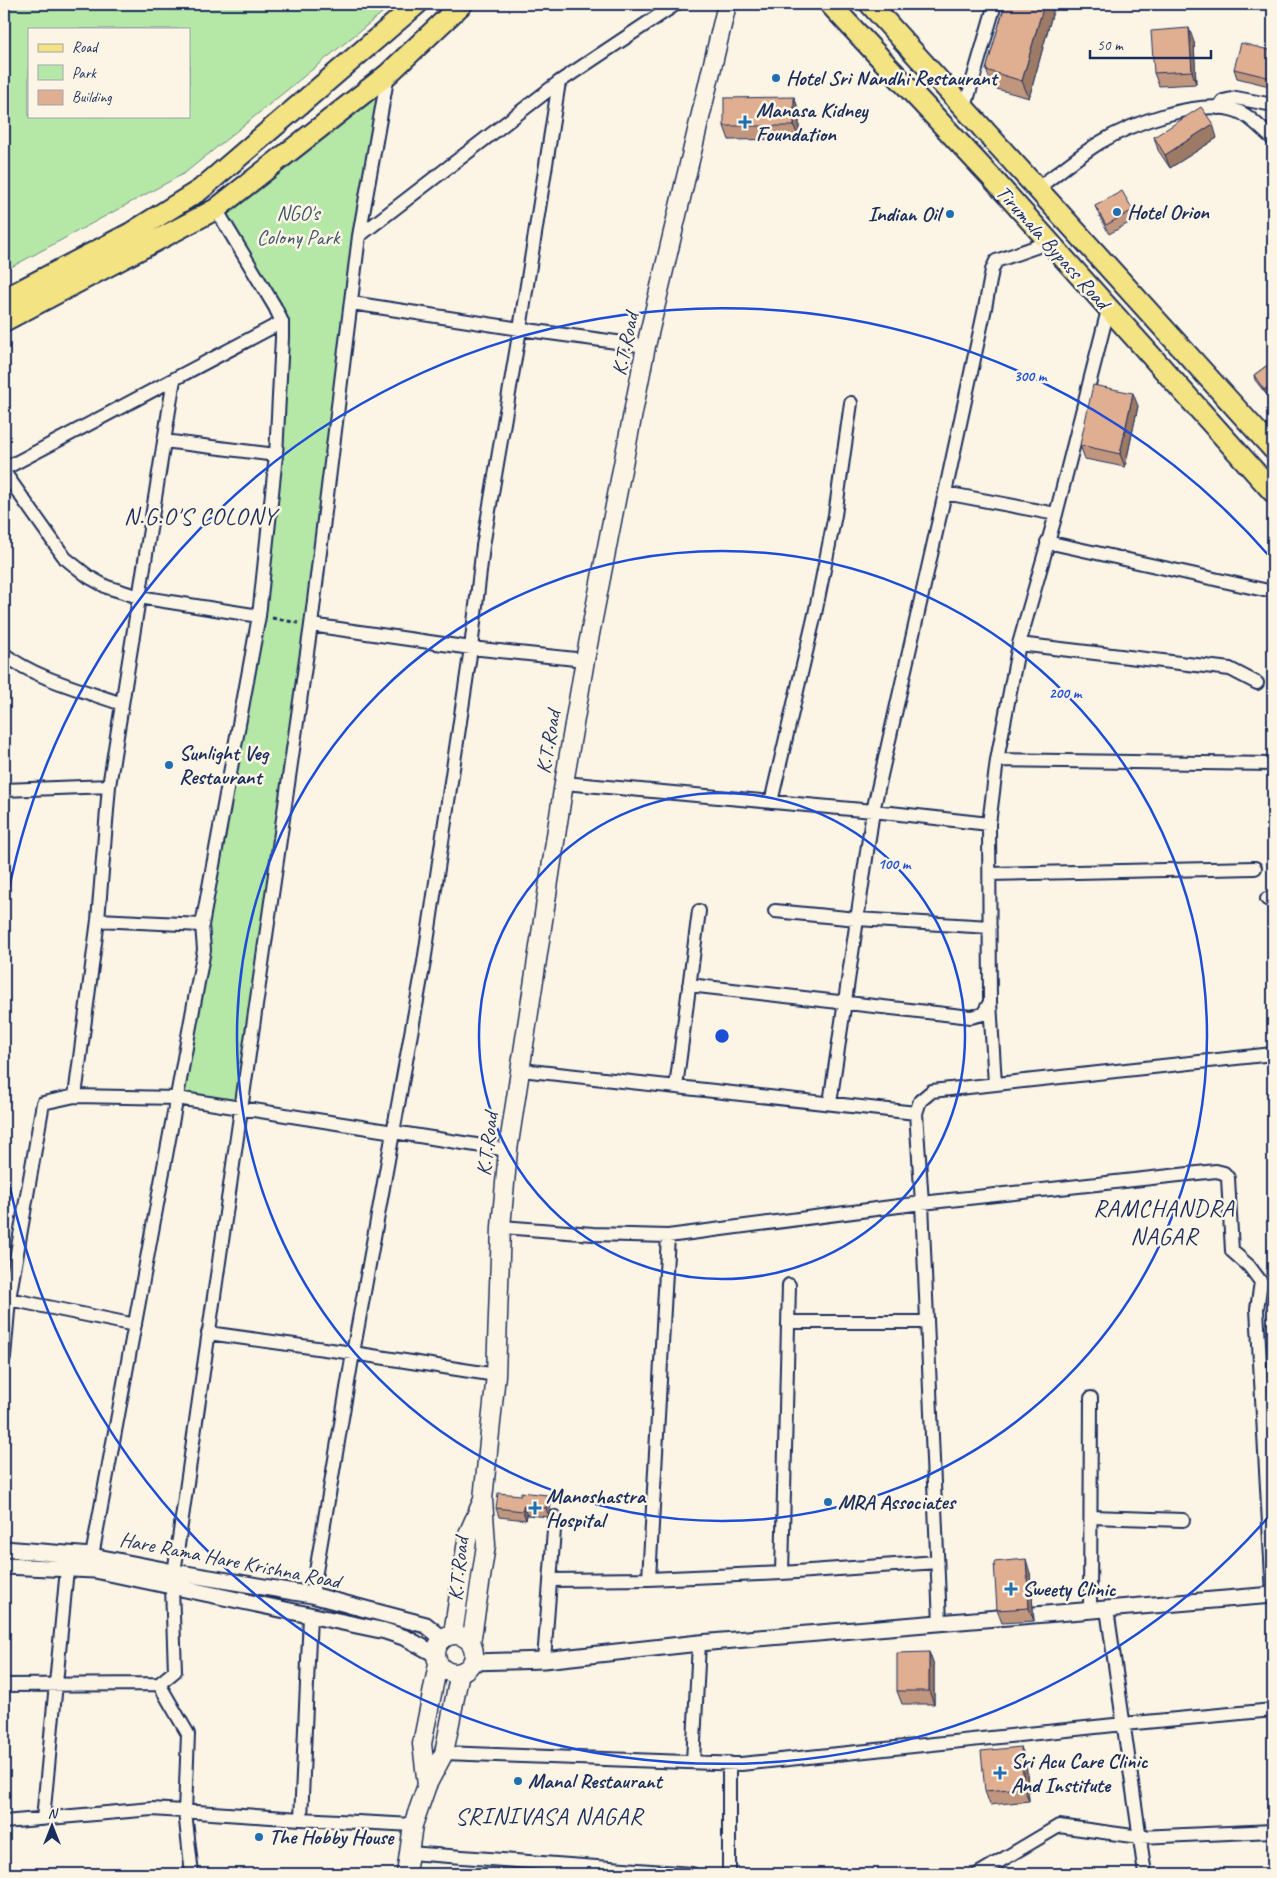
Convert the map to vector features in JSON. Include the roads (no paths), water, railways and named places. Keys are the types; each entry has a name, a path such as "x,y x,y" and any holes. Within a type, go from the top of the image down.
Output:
{"main road":[{"path":"4,299 131,233 200,190 417,4"},
{"path":"4,321 216,209 388,74 462,4"},
{"name":"K.T.Road","path":"406,1874 413,1826 427,1785 444,1753 466,1667 474,1652 471,1642 486,1545 483,1500 496,1375 501,1227 508,1150 564,783 585,660 646,346 727,4"},
{"name":"Tirumala Bypass Road","path":"830,4 992,178 1108,310 1273,492"},
{"name":"Tirumala Bypass Road","path":"870,4 1273,449"},
{"path":"992,178 1013,160"},
{"name":"K.T.Road","path":"427,1785 422,1744 468,1534 483,1500"},
{"path":"466,1667 448,1672 442,1648 463,1636 471,1642"}],"street":[{"path":"359,236 559,82 676,4"},
{"path":"965,107 995,4"},
{"path":"4,1685 159,1684 175,1671 173,1580 309,625 352,303 359,236 388,74"},
{"path":"312,1595 353,1353 424,962 471,648 482,546 520,330 559,82"},
{"path":"1218,108 1223,101 1236,98 1273,105"},
{"path":"1038,188 1099,143 1132,126 1183,111 1208,108 1227,109 1245,115 1273,139"},
{"path":"92,1556 204,950 202,924 265,617 276,455 282,322 275,307 216,209"},
{"path":"830,1104 873,811 945,493 993,265 996,261 1050,242"},
{"path":"352,303 520,330 646,346"},
{"path":"995,1084 990,1002 989,824 996,760 1019,644 1056,514 1108,310"},
{"path":"265,617 139,597 107,587 89,577 65,558 4,470 282,322"},
{"path":"74,1096 98,920 109,786 174,379"},
{"path":"771,802 815,614 835,515 851,403"},
{"path":"164,441 276,455"},
{"path":"945,493 1056,514"},
{"path":"1047,542 1264,590"},
{"path":"309,625 471,648 585,660"},
{"path":"1019,644 1230,669 1256,683"},
{"path":"4,654 15,663 60,682 122,704"},
{"path":"996,760 1273,764"},
{"path":"564,783 873,811 989,824"},
{"path":"4,790 109,786"},
{"path":"990,874 1255,868"},
{"path":"676,1087 699,911"},
{"path":"775,911 858,919 990,927"},
{"path":"98,920 202,924"},
{"path":"689,985 971,1017 983,1014 990,1002"},
{"path":"940,1623 922,1203 916,1113 920,1101 932,1091 1273,1054"},
{"path":"520,1070 916,1113"},
{"path":"4,1357 9,1299 43,1103 74,1096 177,1098 508,1150"},
{"path":"466,1667 699,1643 1273,1595 1257,1309 1261,1282 1250,1266 1232,1251 1228,1178 1224,1173 1216,1171 922,1203 668,1236 594,1234 501,1227"},
{"path":"649,1579 668,1236"},
{"path":"782,1573 789,1285"},
{"path":"9,1299 135,1325"},
{"path":"788,1322 927,1322"},
{"path":"208,1333 496,1375"},
{"path":"1090,1610 1092,1398"},
{"path":"544,1660 555,1517"},
{"path":"1091,1517 1183,1520"},
{"name":"Hare Rama Hare Krishna Road","path":"4,1549 92,1556 173,1580 310,1616 385,1631 442,1648"},
{"path":"550,1580 649,1579 782,1573 937,1562"},
{"name":"Hare Rama Hare Krishna Road","path":"4,1566 96,1570 312,1595 426,1625 442,1648"},
{"path":"43,1819 67,1569"},
{"path":"1107,1609 1145,1874"},
{"path":"301,1818 310,1616"},
{"path":"694,1762 699,1643"},
{"path":"159,1684 188,1734 185,1812 192,1874"},
{"path":"444,1753 742,1764 1273,1710"},
{"path":"729,1763 729,1874"},
{"path":"4,1822 152,1809 413,1826"},
{"path":"978,1874 1059,1826 1140,1837 1273,1831"},
{"path":"409,1853 631,1872 692,1874"}],"place":[{"name":"Hotel Sri Nandhi Restaurant","path":"776,78"},
{"name":"Manasa Kidney Foundation","path":"745,122"},
{"name":"Hotel Orion","path":"1117,212"},
{"name":"Indian Oil","path":"950,214"},
{"name":"Sunlight Veg Restaurant","path":"169,765"},
{"name":"MRA Associates","path":"828,1502"},
{"name":"Manoshastra Hospital","path":"535,1508"},
{"name":"Sweety Clinic","path":"1011,1589"},
{"name":"Sri Acu Care Clinic And Institute","path":"1000,1773"},
{"name":"Manal Restaurant","path":"518,1781"},
{"name":"The Hobby House","path":"259,1837"}],"district":[{"name":"N.G.O'S COLONY","path":"200,516"},
{"name":"RAMCHANDRA NAGAR","path":"1164,1222"},
{"name":"SRINIVASA NAGAR","path":"549,1816"}],"park label":[{"name":"NGO's Colony Park","path":"298,225"}]}
